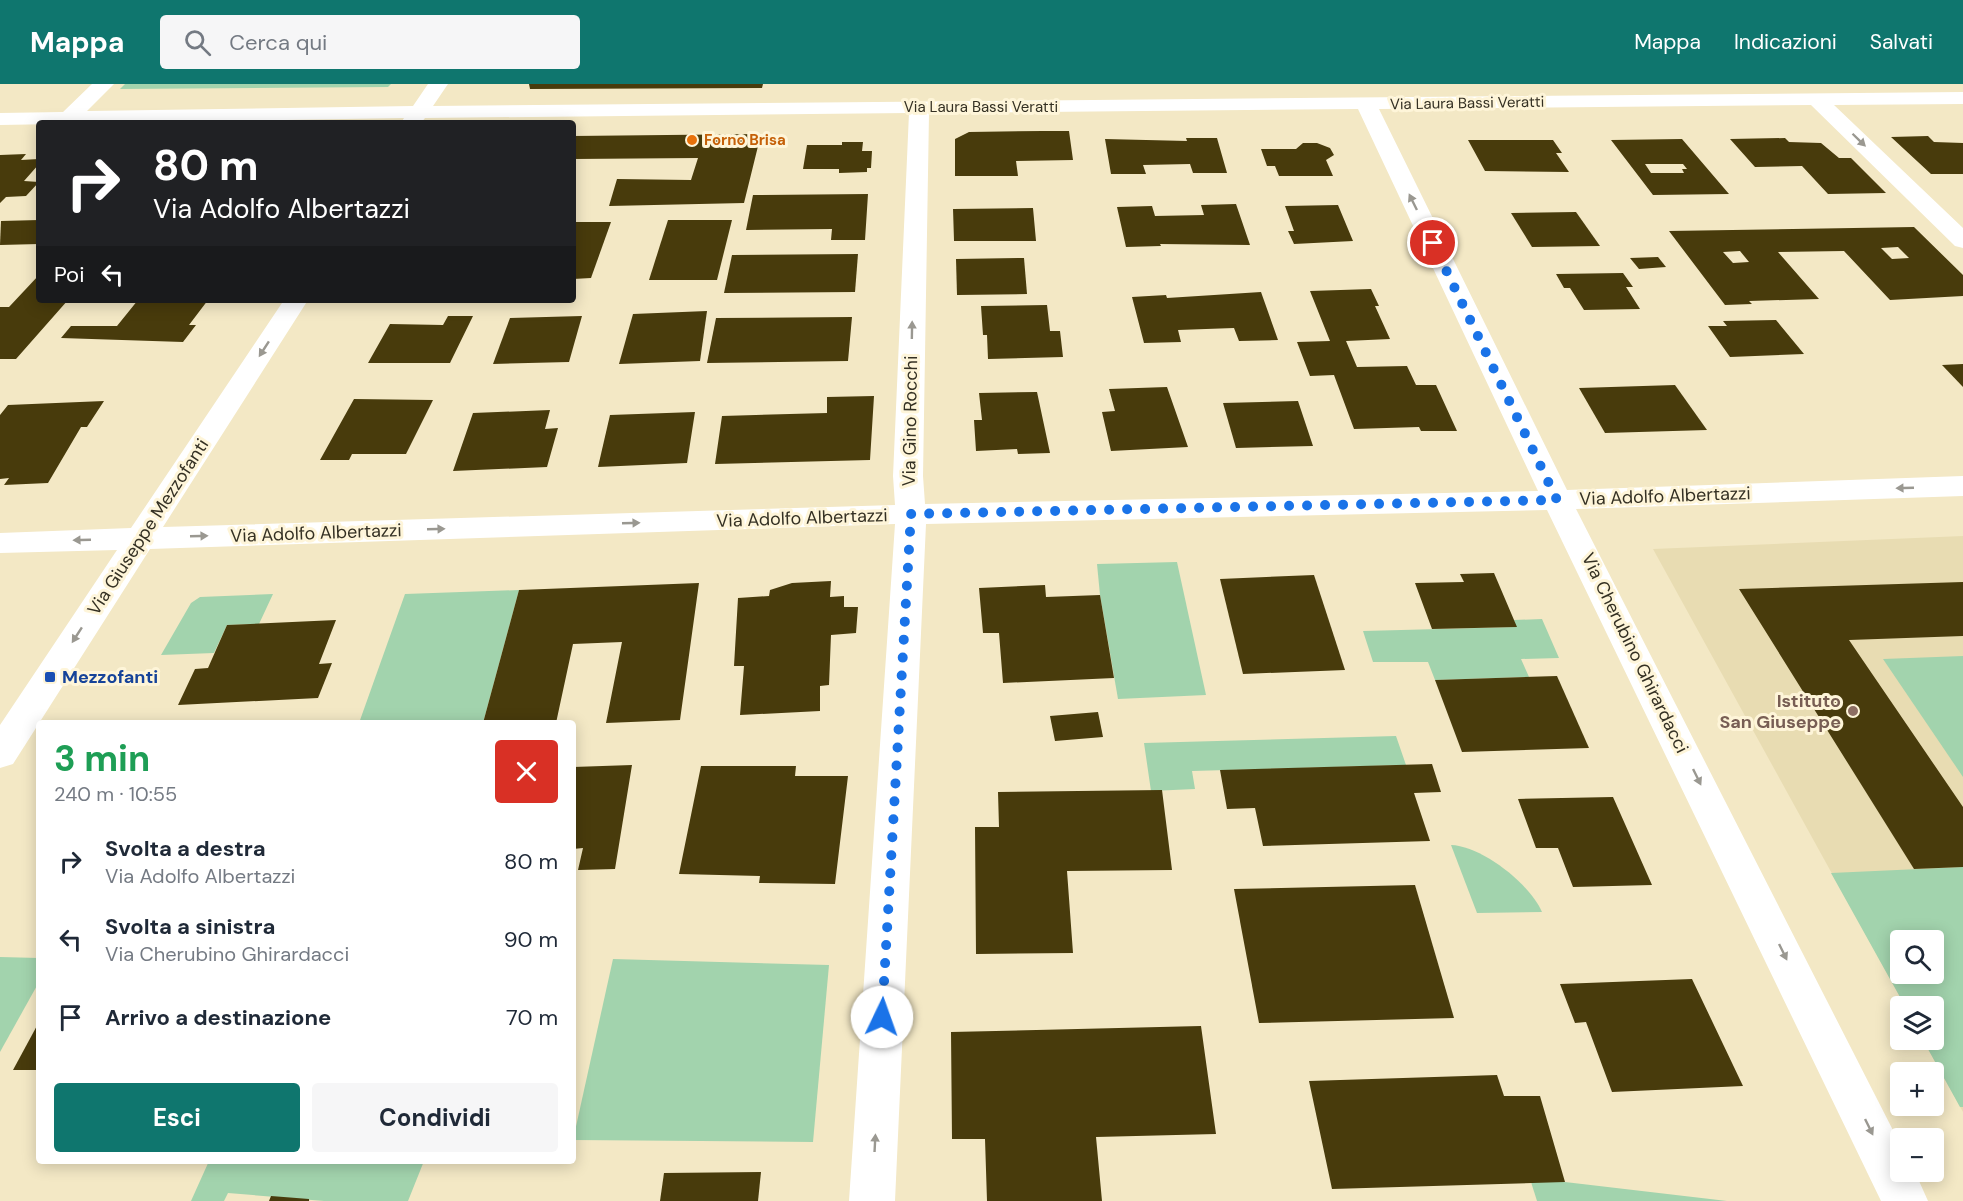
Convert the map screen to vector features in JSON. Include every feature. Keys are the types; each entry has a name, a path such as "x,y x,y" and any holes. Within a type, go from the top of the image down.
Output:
{"street":[{"path":"67,118 104,84"},
{"path":"415,118 438,84"},
{"path":"1242,84 1247,105"},
{"path":"1819,94 1963,240"},
{"name":"Via Laura Bassi Veratti","path":"0,119 415,118 919,108 1366,104 1819,94 1963,98"},
{"name":"Via Cherubino Ghirardacci","path":"1366,104 1557,500 1905,1201"},
{"name":"Via Gino Rocchi","path":"872,1201 911,514 908,476 919,108"},
{"name":"Via Giuseppe Mezzofanti","path":"0,754 294,303"},
{"name":"Via Adolfo Albertazzi","path":"0,543 911,514 1557,500 1963,486"}],"shaded area":[{"name":"Istituto San Giuseppe","path":"1963,536 1963,1112 1944,1078 1944,1062 1935,1062 1929,1050 1944,1050 1944,996 1899,996 1893,984 1944,984 1944,930 1890,930 1890,979 1653,549"}],"green space":[{"path":"125,84 391,84 388,87 120,89"},
{"path":"1177,562 1206,695 1118,699 1100,595 1097,564"},
{"path":"519,590 484,720 360,720 405,594"},
{"path":"273,594 259,624 227,625 214,653 161,655 191,603 200,597"},
{"path":"1542,619 1559,658 1521,659 1529,677 1435,680 1428,662 1373,662 1363,631 1516,627 1514,620"},
{"path":"1963,656 1963,777 1883,659"},
{"path":"1396,736 1406,765 1192,771 1195,789 1151,791 1144,743"},
{"path":"1451,845 1477,852 1504,868 1527,890 1542,912 1477,913"},
{"path":"1963,867 1963,1107 1960,1107 1944,1078 1944,1062 1935,1062 1929,1050 1944,1050 1944,996 1899,996 1893,984 1944,984 1944,930 1890,930 1890,979 1831,873"},
{"path":"0,957 36,958 36,987 0,1052"},
{"path":"613,959 829,965 813,1142 576,1140 576,1126"},
{"path":"208,1164 423,1164 408,1201 324,1201 228,1193 224,1201 191,1201"},
{"path":"1531,1182 1565,1182 1727,1201 1537,1201"}],"building":[{"path":"529,84 763,84 762,88 530,89"},
{"path":"1069,131 1073,160 1016,161 1018,176 955,176 955,139 969,132"},
{"path":"761,134 744,203 609,206 617,179 691,180 698,158 576,159 576,136"},
{"path":"1928,136 1934,142 1963,143 1963,174 1931,174 1891,137"},
{"path":"1186,138 1217,138 1227,173 1193,173 1190,164 1143,165 1146,174 1111,174 1105,139 1187,141"},
{"path":"1785,138 1789,142 1821,143 1839,158 1851,158 1886,193 1828,194 1802,166 1755,167 1730,139"},
{"path":"1682,139 1729,194 1653,195 1611,140","holes":["1645,164 1683,164 1687,169 1682,169 1684,173 1651,173"]},
{"path":"1468,140 1553,140 1562,153 1556,153 1569,172 1485,171"},
{"path":"842,142 863,142 862,151 872,151 871,168 867,168 867,172 839,173 839,169 803,169 807,145 842,145"},
{"path":"1303,143 1317,143 1330,148 1334,155 1326,160 1333,176 1279,176 1275,166 1267,166 1261,149 1296,149"},
{"path":"26,154 21,160 36,159 36,167 24,181 36,182 36,185 26,196 6,197 0,203 0,155"},
{"path":"868,194 865,240 831,240 832,229 746,230 753,195"},
{"path":"1236,204 1250,245 1160,244 1161,246 1126,247 1117,207 1152,206 1155,216 1204,215 1201,205"},
{"path":"1338,205 1353,241 1294,244 1288,231 1294,231 1285,206"},
{"path":"1033,208 1036,241 954,241 953,209"},
{"path":"1576,212 1600,246 1532,247 1511,213"},
{"path":"36,220 36,244 0,245 1,221"},
{"path":"668,220 732,220 717,280 649,280"},
{"path":"576,222 611,222 591,278 576,279"},
{"path":"1914,227 1963,275 1963,296 1890,300 1844,251 1778,252 1819,299 1749,301 1752,304 1725,305 1669,231","holes":["1898,247 1909,258 1892,259 1881,248","1740,251 1749,262 1733,263 1723,252"]},
{"path":"858,254 855,292 724,293 732,255"},
{"path":"1658,257 1666,267 1639,269 1630,258"},
{"path":"1024,258 1027,294 957,295 956,259"},
{"path":"1623,273 1633,287 1626,287 1640,309 1584,310 1570,288 1564,288 1556,274"},
{"path":"36,278 36,303 65,303 16,359 0,359 0,307 9,307"},
{"path":"1371,289 1379,306 1375,306 1390,339 1346,341 1357,367 1407,366 1416,385 1436,385 1457,431 1421,431 1419,427 1354,429 1334,375 1310,376 1297,342 1330,341 1310,291"},
{"path":"1261,292 1278,340 1239,341 1234,328 1178,330 1181,342 1144,343 1132,297 1166,295 1167,298"},
{"path":"136,303 206,303 189,325 196,325 183,342 61,338 71,326 117,326"},
{"path":"1047,305 1050,331 1060,331 1063,357 988,359 987,335 983,335 981,306"},
{"path":"707,311 700,361 619,364 633,314"},
{"path":"448,316 473,316 450,363 368,363 390,324 443,325"},
{"path":"582,316 569,362 493,364 510,318"},
{"path":"852,317 848,361 707,363 716,318"},
{"path":"1776,320 1804,354 1730,357 1708,326 1727,326 1723,321"},
{"path":"1963,364 1963,387 1942,365"},
{"path":"1675,385 1707,430 1605,433 1579,388"},
{"path":"1167,387 1188,447 1111,451 1102,412 1115,411 1109,389"},
{"path":"1037,392 1050,453 1018,454 1017,449 976,451 974,420 982,420 979,393"},
{"path":"874,396 870,460 715,464 722,416 827,413 827,397"},
{"path":"354,399 433,400 406,454 352,454 349,460 320,460"},
{"path":"104,401 87,427 81,427 48,483 4,485 9,478 0,479 0,415 8,405"},
{"path":"1298,401 1313,446 1236,448 1223,403"},
{"path":"550,410 545,429 558,428 547,467 453,471 473,413"},
{"path":"695,412 687,463 598,467 610,415"},
{"path":"1494,573 1517,627 1432,629 1415,583 1464,582 1460,574"},
{"path":"1314,575 1345,670 1243,674 1220,579"},
{"path":"831,581 830,597 844,596 844,607 858,607 856,633 831,635 829,685 820,686 820,711 740,715 744,666 734,666 738,598 769,596 770,590 792,583"},
{"path":"1963,582 1963,636 1849,640 1963,807 1963,867 1914,869 1739,589"},
{"path":"699,583 680,720 606,723 622,642 573,644 557,720 484,720 519,590"},
{"path":"1045,585 1046,597 1100,595 1114,678 1003,683 999,633 983,633 979,588"},
{"path":"336,620 319,664 332,663 318,698 178,705 195,669 208,668 227,625"},
{"path":"1557,676 1589,748 1462,752 1435,680"},
{"path":"1098,712 1103,737 1055,741 1050,716"},
{"path":"1432,764 1441,792 1414,793 1430,841 1263,846 1255,808 1227,809 1220,770"},
{"path":"632,765 615,869 578,870 583,848 576,849 576,767"},
{"path":"701,766 796,766 795,776 848,776 835,884 759,883 760,876 679,874"},
{"path":"1162,790 1172,870 1067,871 1073,953 976,954 975,827 999,827 998,792"},
{"path":"1613,797 1652,885 1573,887 1558,848 1536,848 1518,799"},
{"path":"1415,885 1454,1018 1259,1023 1234,889"},
{"path":"1692,979 1743,1086 1612,1092 1586,1022 1575,1023 1560,984"},
{"path":"1201,1026 1216,1134 1096,1137 1102,1201 987,1201 985,1139 952,1139 951,1032"},
{"path":"36,1028 36,1070 13,1070"},
{"path":"1497,1075 1504,1096 1540,1096 1565,1182 1332,1189 1309,1081"},
{"path":"761,1172 758,1201 660,1201 664,1173"},
{"path":"271,1196 309,1199 309,1201 269,1201"}],"place":[{"name":"Forno Brisa","path":"692,140"},
{"name":"Mezzofanti","path":"50,677"},
{"name":"Istituto San Giuseppe","path":"1853,711"}],"route":[{"path":"882,1017 911,514 1557,500 1433,243"}]}
